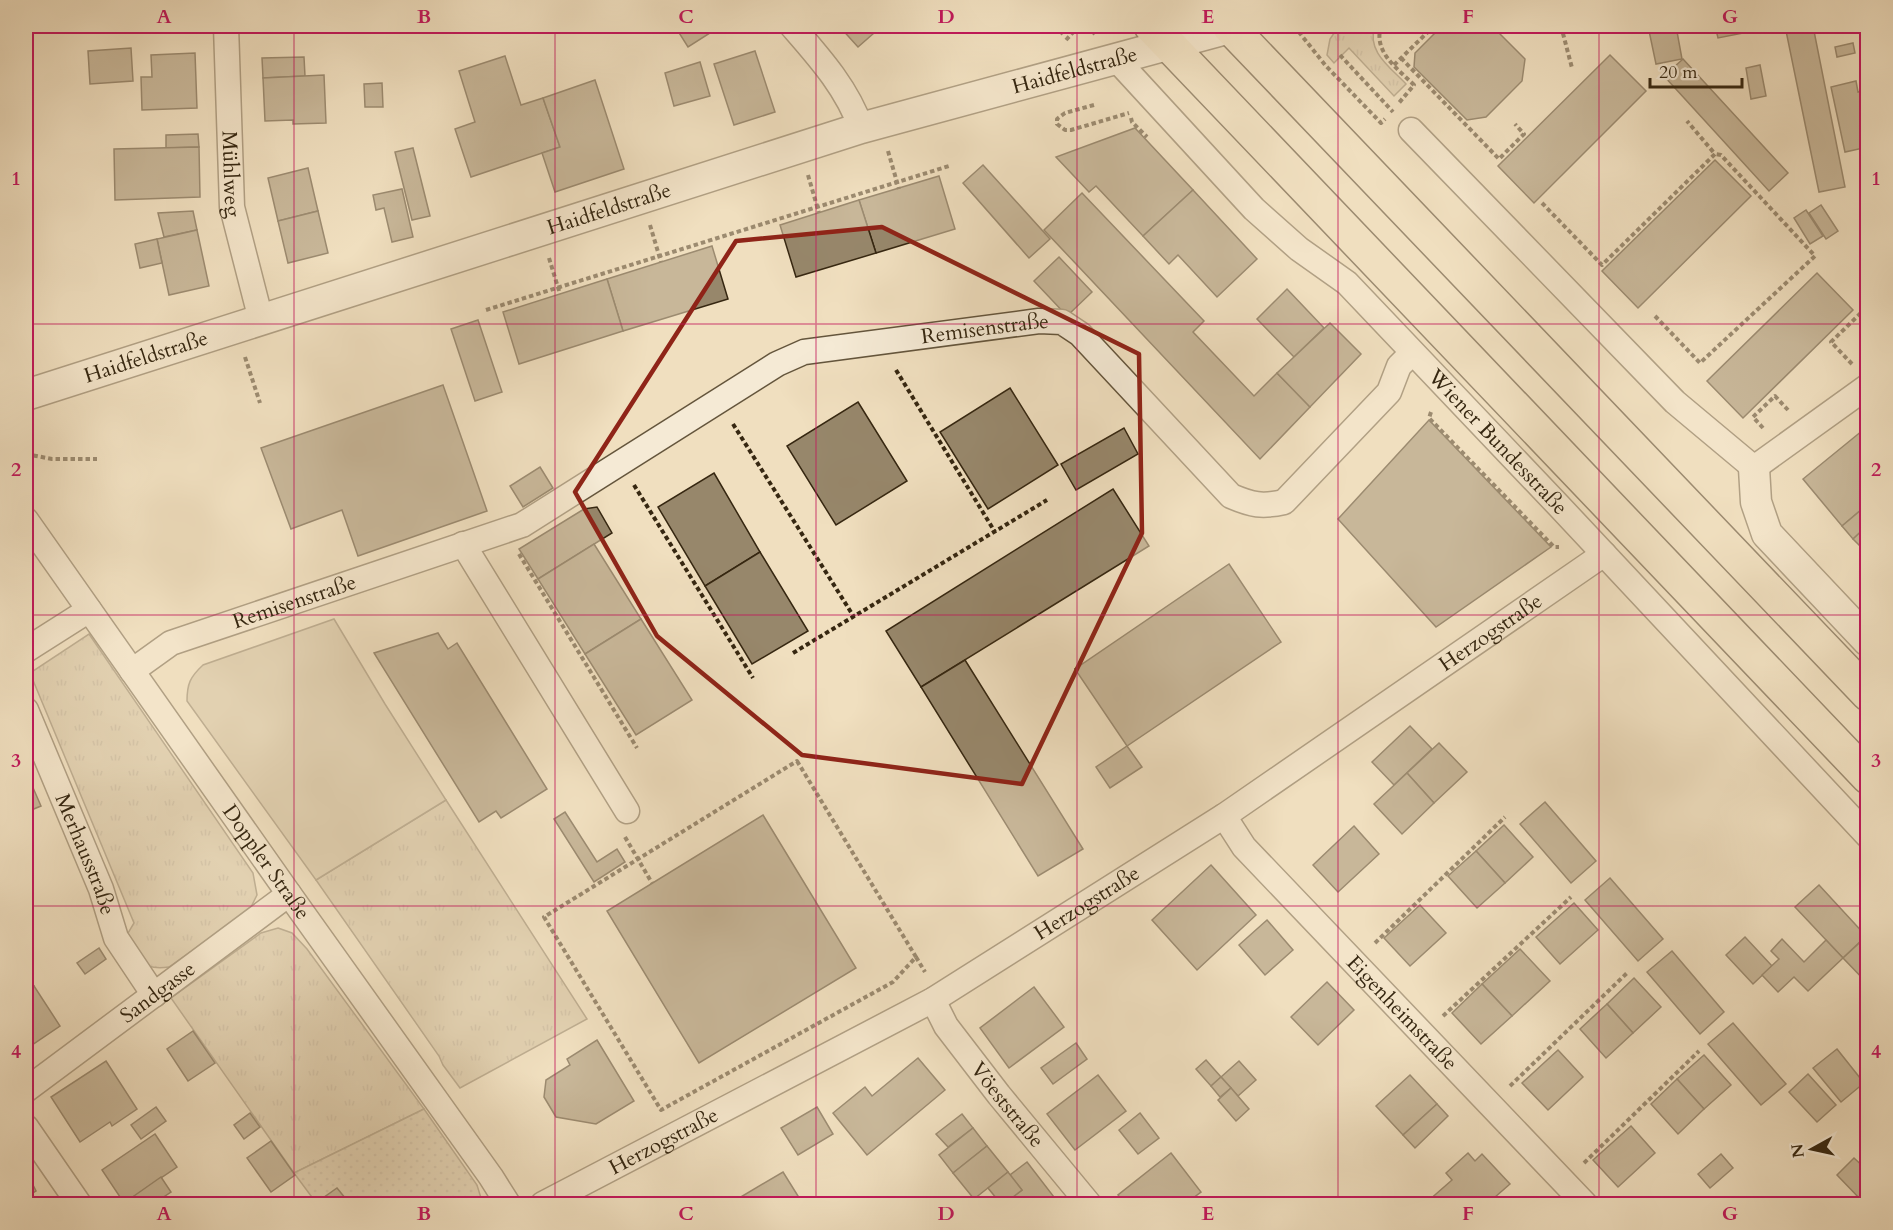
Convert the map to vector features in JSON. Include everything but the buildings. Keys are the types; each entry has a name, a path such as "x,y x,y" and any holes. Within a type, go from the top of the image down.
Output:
{"main road":[{"path":"1232,26 1868,694"},
{"name":"Wiener Bundesstraße","path":"1172,35 1868,777"}],"street":[{"name":"Mühlweg","path":"226,26 232,207 261,320"},
{"path":"792,26 829,70 854,108 861,128"},
{"name":"Haidfeldstraße","path":"26,395 861,128 1116,59 1172,35 1232,26"},
{"name":"Wiener Bundesstraße","path":"1116,59 1254,210 1299,249 1347,283 1868,836"},
{"path":"1411,130 1675,402 1754,468 1756,502 1767,534 1868,641"},
{"name":"Remisenstraße","path":"132,671 171,643 522,525 777,364 804,352 1039,321 1062,322 1080,334 1231,496 1252,505 1284,502 1389,392 1399,366 1412,353"},
{"path":"1754,468 1868,386"},
{"name":"Doppler Straße","path":"26,520 508,1204"},
{"path":"463,544 627,811"},
{"name":"Herzogstraße","path":"558,1201 931,990 1224,816 1604,554"},
{"path":"26,650 89,610"},
{"name":"Merhausstraße","path":"26,710 101,889 116,938 154,995"},
{"name":"Eigenheimstraße","path":"1224,816 1244,847 1585,1204"},
{"name":"Sandgasse","path":"26,1090 289,894"},
{"name":"Vöeststraße","path":"931,990 946,1026 999,1095 1089,1204"},
{"path":"26,1128 78,1204"}],"path":[{"path":"1055,26 1063,34"},
{"path":"1294,26 1326,66 1382,123 1414,85 1384,54 1378,35 1381,26"},
{"path":"1394,65 1434,26"},
{"path":"1561,26 1572,68"},
{"path":"1340,55 1392,111"},
{"path":"1401,58 1499,159 1524,134 1515,124"},
{"path":"1094,105 1065,113 1057,119 1057,124 1065,130 1071,130 1130,113"},
{"path":"1655,316 1700,363 1815,256 1721,155 1715,154 1687,121"},
{"path":"887,149 899,189"},
{"path":"1542,203 1602,265 1715,154"},
{"path":"486,310 949,166"},
{"path":"807,172 819,213"},
{"path":"649,221 661,262"},
{"path":"547,253 560,294"},
{"path":"1853,365 1831,342 1865,309 1868,331"},
{"path":"243,351 260,403"},
{"path":"896,370 995,532"},
{"path":"1769,435 1753,417 1775,396 1795,417"},
{"path":"728,415 854,617"},
{"path":"26,454 52,459 97,459"},
{"path":"629,477 753,678"},
{"path":"793,653 1047,501"},
{"path":"514,547 638,748"},
{"path":"916,957 893,982 661,1110 544,917 797,761 916,957 931,990"},
{"path":"627,811 615,819 652,883"},
{"path":"1355,963 1505,817"},
{"path":"1423,1035 1571,897"},
{"path":"1490,1105 1628,972"},
{"path":"1564,1182 1699,1051"}],"highlighted area":[{"path":"882,227 1139,354 1142,533 1022,784 802,755 657,636 575,492 736,241"}],"green space":[{"path":"1339,26 1375,26 1373,35 1377,51 1406,84 1394,96 1349,48 1334,63 1327,55 1330,39"},
{"path":"334,619 446,800 316,880 187,701 187,695 190,681 203,665"},
{"path":"89,634 253,873 257,895 249,911 169,967 159,968 145,965 134,950 128,933 134,923 30,673"},
{"path":"446,800 587,1019 460,1088 316,880"},
{"path":"278,928 292,933 307,949 424,1109 294,1173 171,998 261,933"},
{"path":"424,1109 477,1185 481,1198 479,1204 317,1204 294,1173"}]}
